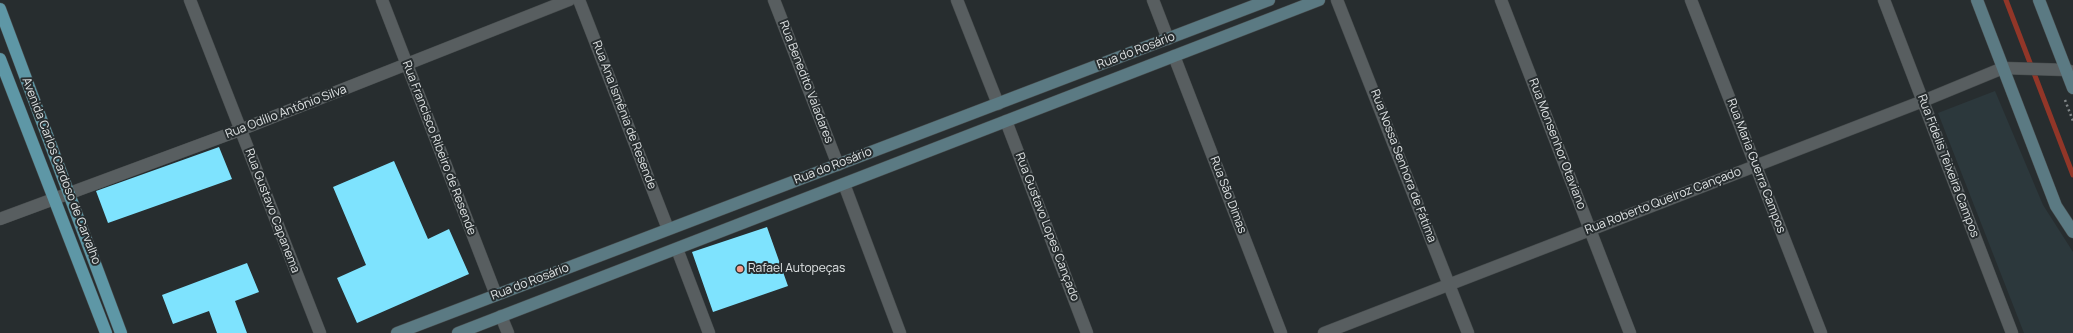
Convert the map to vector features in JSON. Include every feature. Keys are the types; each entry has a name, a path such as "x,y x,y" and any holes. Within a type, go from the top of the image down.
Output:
{"main road":[{"name":"Rua do Rosário","path":"397,333 1269,0"},
{"name":"Rua do Rosário","path":"458,333 1319,0"},
{"path":"1977,0 2056,206 2073,232"},
{"path":"2039,0 2070,71 2073,88"},
{"name":"Avenida Carlos Cardoso de Carvalho","path":"0,10 70,193 121,333"},
{"path":"2,64 20,62"},
{"name":"Avenida Carlos Cardoso de Carvalho","path":"2,64 106,333"}],"street":[{"name":"Rua Gustavo Capanema","path":"190,0 320,333"},
{"name":"Rua Francisco Ribeiro de Resende","path":"382,0 496,295"},
{"name":"Rua Odílio Antônio Silva","path":"0,219 240,130 569,0"},
{"name":"Rua Ana Ismênia de Resende","path":"579,0 668,229"},
{"name":"Rua Benedito Valadares","path":"774,0 838,165"},
{"path":"957,0 998,104"},
{"path":"1153,0 1168,39"},
{"name":"Rua Nossa Senhora de Fátima","path":"1337,0 1468,333"},
{"name":"Rua Monsenhor Otaviano","path":"1501,0 1630,333"},
{"name":"Rua Maria Guerra Campos","path":"1691,0 1821,333"},
{"name":"Rua Fidelis Teixeira Campos","path":"1884,0 2012,333"},
{"name":"Rua São Dimas","path":"1174,56 1281,333"},
{"path":"2003,68 2070,71"},
{"name":"Rua Roberto Queiroz Cançado","path":"1324,333 1923,101 2003,68"},
{"name":"Rua Gustavo Lopes Cançado","path":"1006,121 1087,333"},
{"path":"844,184 900,333"},
{"path":"677,249 709,333"},
{"path":"501,316 508,333"}],"shaded area":[{"path":"1995,91 2043,205 2073,252 2073,333 2024,333 1938,113"}],"building":[{"path":"219,147 232,179 108,223 96,191"},
{"path":"394,161 428,239 449,229 469,274 357,323 337,278 366,265 333,187"},
{"name":"Rafael Autopeças","path":"767,227 788,286 713,312 692,252"},
{"path":"247,263 259,292 235,301 247,333 217,333 209,311 173,324 162,295"}],"waterway":[{"path":"2006,0 2073,175"}],"place":[{"name":"Rafael Autopeças","path":"740,269"}]}
